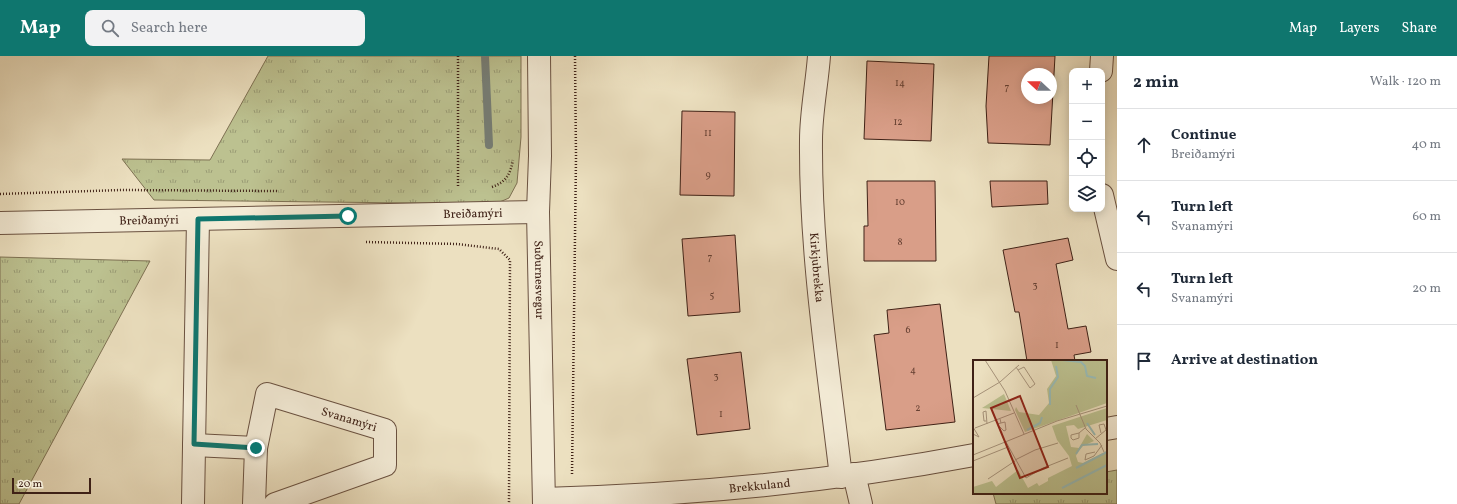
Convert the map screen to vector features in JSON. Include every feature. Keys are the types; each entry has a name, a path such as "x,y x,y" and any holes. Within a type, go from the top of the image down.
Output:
{"street":[{"name":"Suðurnesvegur","path":"539,56 540,156 538,212 544,501"},
{"name":"Kirkjubrekka","path":"819,56 811,139 813,215 820,295 847,476 861,504"},
{"path":"1101,68 1102,56"},
{"path":"1105,208 1117,259"},
{"name":"Breiðamýri","path":"0,223 538,212"},
{"path":"193,504 198,219"},
{"name":"Svanamýri","path":"254,504 256,448 267,394 385,430 385,465 275,504"},
{"path":"1107,429 1117,426"},
{"path":"194,444 256,448"},
{"name":"Brekkuland","path":"544,501 572,498 626,500 847,476 973,455"}],"path":[{"path":"458,56 458,191 464,191"},
{"path":"572,498 576,157 575,56"},
{"path":"490,187 502,183 510,173 514,157"},
{"path":"0,194 121,190 278,191"},
{"path":"457,244 499,249 510,260 509,504"}],"green space":[{"path":"268,56 521,56 521,137 517,183 509,198 495,204 154,200 122,159 210,160"},
{"path":"0,257 150,261 19,504 0,504"},
{"path":"1117,470 1117,504 996,504 993,494 1107,494 1107,472"}],"building":[{"path":"989,56 1055,56 1054,68 1021,68 1021,104 1052,104 1050,145 988,143 986,106"},
{"path":"867,61 934,64 931,141 864,139"},
{"path":"682,111 735,112 734,196 680,195"},
{"path":"867,181 935,181 936,261 864,261 864,226 868,226"},
{"path":"990,181 1047,181 1048,204 992,207"},
{"path":"735,235 740,312 688,316 682,239"},
{"path":"1068,238 1073,260 1056,264 1068,329 1086,326 1091,352 1074,355 1075,360 1027,360 1019,312 1015,312 1003,250"},
{"path":"940,304 955,422 886,430 874,335 889,333 887,310"},
{"path":"741,352 750,429 697,435 687,359"}],"waterway":[{"path":"485,56 489,145"}],"route":[{"path":"256,448 194,444 198,219 348,216"}]}
